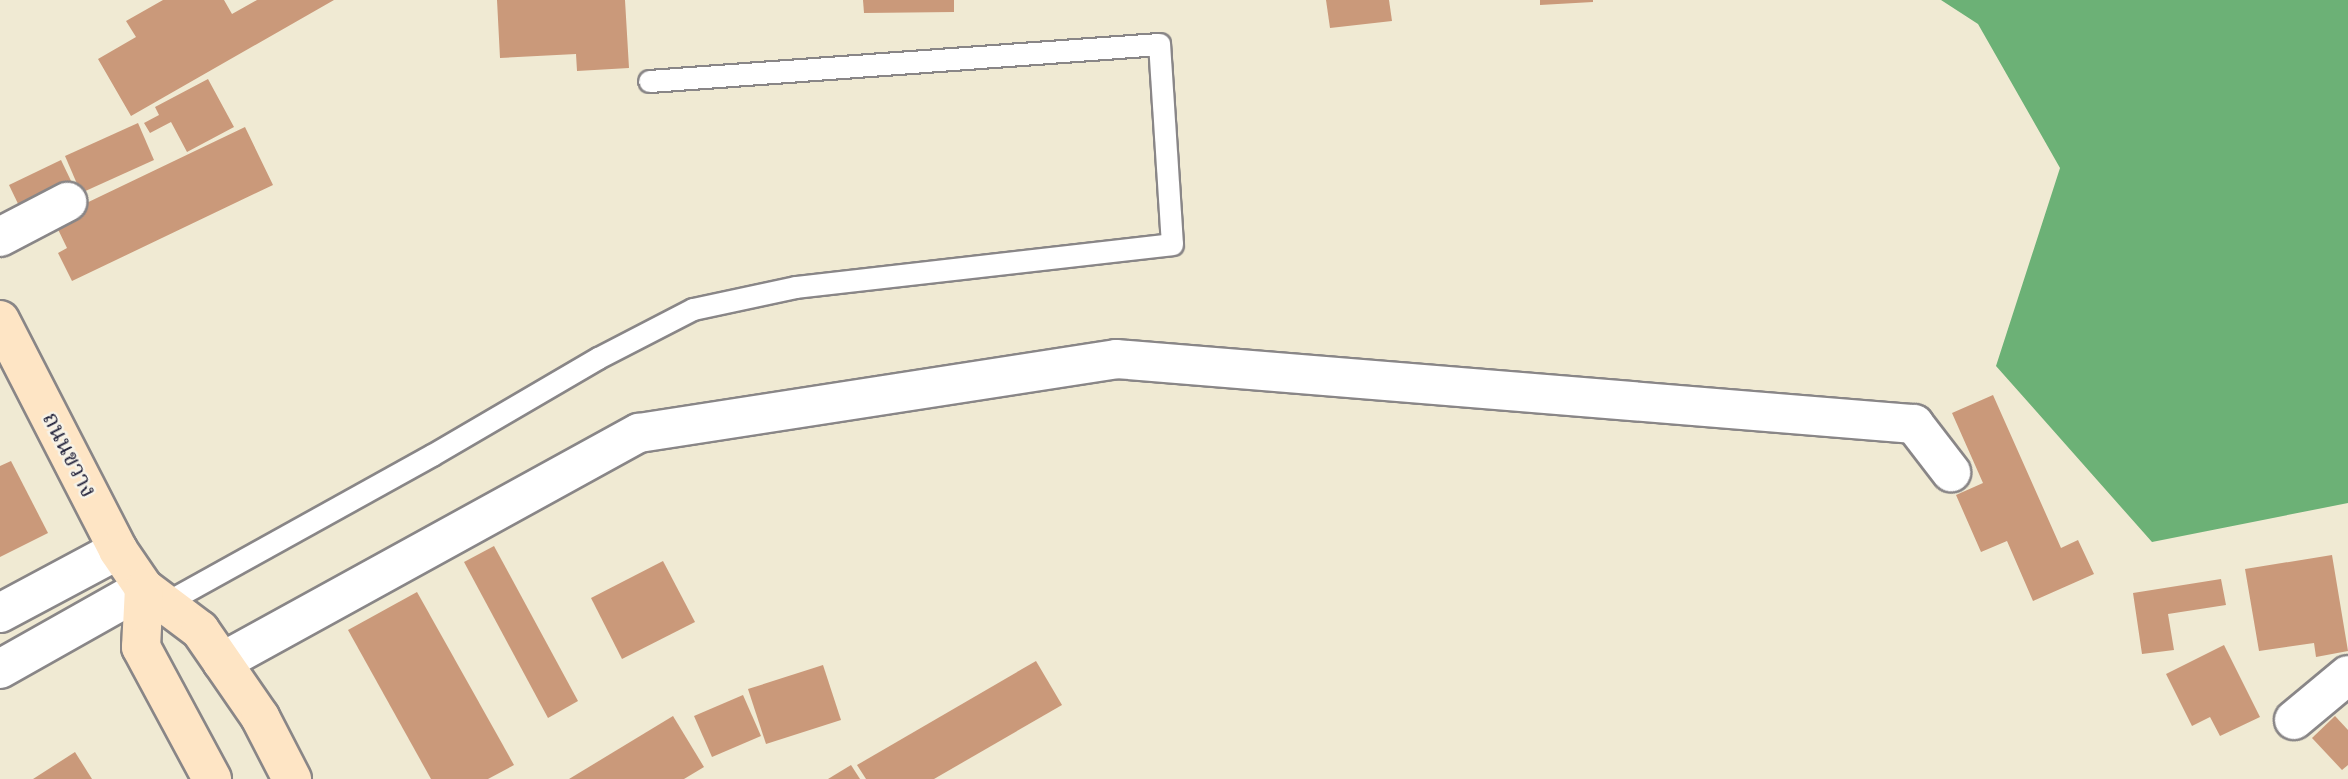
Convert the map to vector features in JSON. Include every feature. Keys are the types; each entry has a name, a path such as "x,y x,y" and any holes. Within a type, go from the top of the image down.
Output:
{"main road":[{"name":"ถนนขวาง","path":"0,320 118,550 154,596 200,630 260,717 292,779"},
{"path":"154,596 141,648 212,779"}],"street":[{"path":"0,237 67,202"},
{"path":"222,662 639,433 1116,359 1914,424 1951,472"},
{"path":"0,613 118,550"},
{"path":"0,669 154,596"},
{"path":"2294,720 2348,675"}],"lane":[{"path":"154,596 432,455 598,358 693,309 796,287 1172,244 1159,44 649,82"}],"green space":[{"path":"1941,0 2348,0 2348,503 2152,542 1996,366 2060,168 1978,24"}],"building":[{"path":"163,0 224,0 232,14 257,0 334,0 131,116 98,59 136,37 126,21"},
{"path":"497,0 625,0 629,68 577,71 576,54 500,58"},
{"path":"863,0 954,0 954,12 864,13"},
{"path":"1326,0 1389,0 1392,21 1330,28"},
{"path":"1540,0 1593,0 1593,2 1540,5"},
{"path":"208,79 234,127 187,152 171,122 150,133 144,123 159,115 155,107"},
{"path":"138,123 154,160 81,193 65,156"},
{"path":"245,127 273,185 72,281 58,253 67,248 53,219"},
{"path":"61,160 73,185 21,210 9,185"},
{"path":"1993,395 2061,548 2078,540 2094,574 2033,601 2007,541 1981,552 1956,495 1983,483 1952,413"},
{"path":"11,461 48,533 0,557 0,466"},
{"path":"494,546 578,701 548,718 464,562"},
{"path":"2332,555 2348,651 2316,657 2314,643 2259,651 2245,569"},
{"path":"663,561 695,622 622,659 591,598"},
{"path":"2221,579 2226,605 2168,614 2174,650 2142,654 2133,593"},
{"path":"417,592 514,765 488,779 431,779 348,630"},
{"path":"2224,645 2260,717 2220,736 2210,717 2192,726 2166,674"},
{"path":"1036,661 1062,705 934,779 866,779 857,765"},
{"path":"823,665 841,720 766,744 748,689"},
{"path":"743,695 761,736 712,757 694,716"},
{"path":"673,716 704,767 684,779 569,779"},
{"path":"2335,716 2348,730 2348,765 2342,770 2312,738"},
{"path":"75,752 92,779 33,779"},
{"path":"851,765 860,779 828,779"}]}
